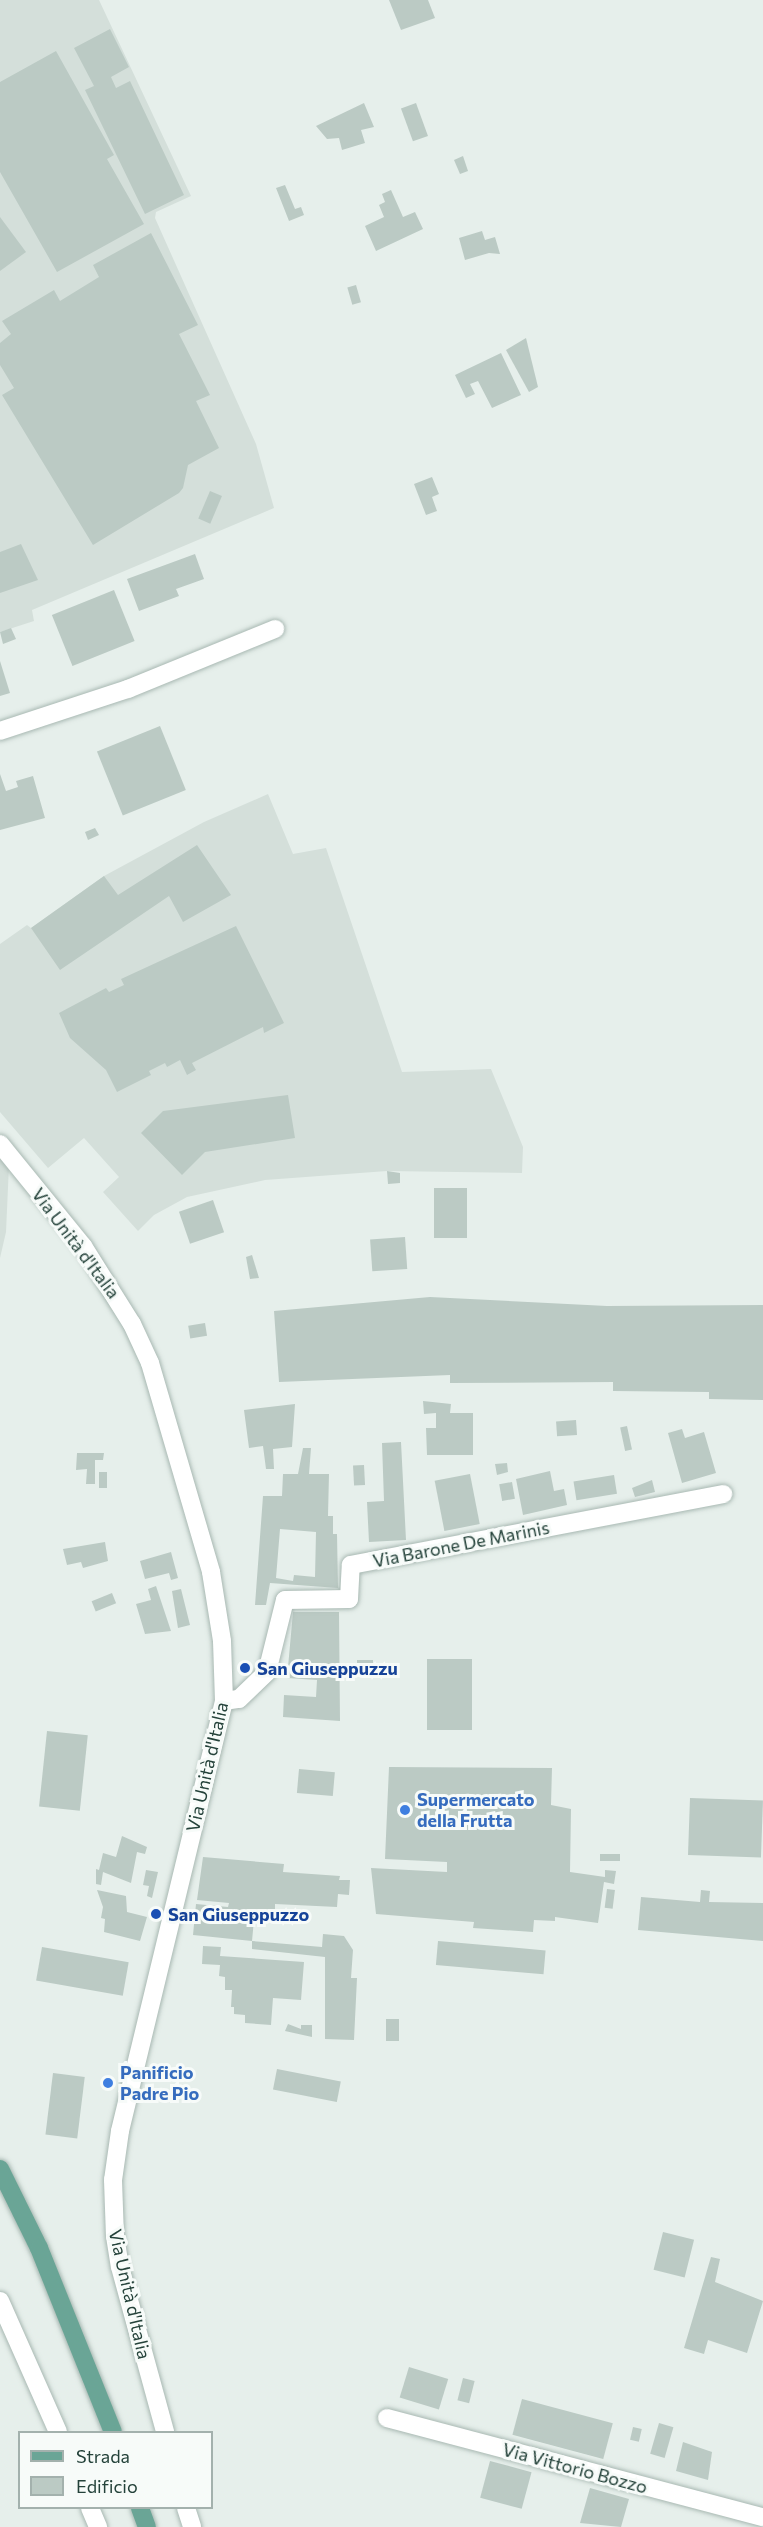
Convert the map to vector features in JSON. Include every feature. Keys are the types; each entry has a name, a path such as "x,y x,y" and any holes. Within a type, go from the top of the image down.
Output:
{"main road":[{"path":"0,2169 39,2248 112,2431"},
{"path":"140,2509 147,2527"}],"street":[{"path":"0,731 129,689 274,629"},
{"name":"Via Unità d'Italia","path":"0,1144 83,1246 118,1297 150,1363 211,1572 222,1641 224,1701 120,2131 113,2180 115,2236 120,2268 164,2431"},
{"name":"Via Barone De Marinis","path":"224,1701 239,1699 267,1672 285,1600 349,1599 351,1565 723,1494"},
{"path":"0,2301 57,2431"},
{"name":"Via Vittorio Bozzo","path":"387,2418 763,2517"},
{"path":"90,2509 98,2527"},
{"path":"186,2509 192,2527"}],"shaded area":[{"path":"0,0 99,0 191,196 156,212 155,218 256,444 274,508 32,610 34,621 0,632"},
{"path":"268,794 293,854 326,848 402,1072 491,1069 523,1147 522,1173 387,1171 265,1180 187,1197 154,1215 138,1231 103,1192 119,1177 84,1138 48,1168 0,1112 0,944 27,925 31,928 104,876 204,822"},
{"path":"0,1151 9,1165 6,1232 0,1258"}],"building":[{"path":"389,0 428,0 435,18 401,30"},
{"path":"110,29 129,67 111,77 116,88 130,81 184,195 145,214 85,90 94,86 74,48"},
{"path":"56,51 114,155 107,159 144,224 57,272 0,172 0,82"},
{"path":"364,103 374,127 361,130 365,143 342,150 339,138 327,139 316,126"},
{"path":"416,103 428,136 413,141 401,108"},
{"path":"463,156 468,171 460,174 454,160"},
{"path":"285,185 295,209 301,207 304,215 289,221 276,188"},
{"path":"391,190 403,217 415,212 423,229 376,251 365,226 384,217 379,205 385,202 382,194"},
{"path":"0,217 26,252 0,271"},
{"path":"482,231 485,240 495,237 500,254 489,253 465,260 459,238"},
{"path":"151,233 198,325 179,334 210,395 196,401 219,448 188,465 183,488 179,493 93,545 2,395 14,388 0,365 0,343 11,334 2,321 54,290 60,301 99,277 93,265"},
{"path":"356,285 361,302 352,305 347,287"},
{"path":"526,338 538,387 529,392 506,350"},
{"path":"501,353 521,395 492,408 478,381 470,384 475,394 466,398 455,375"},
{"path":"432,477 439,494 432,497 437,511 426,515 414,484"},
{"path":"210,491 222,496 210,524 198,519"},
{"path":"21,544 38,580 0,593 0,552"},
{"path":"195,554 204,579 176,589 179,596 139,611 127,579"},
{"path":"114,590 135,641 72,666 52,615"},
{"path":"11,628 16,639 3,644 0,632"},
{"path":"0,661 10,693 0,696"},
{"path":"160,726 186,790 123,815 97,751"},
{"path":"0,774 6,791 18,787 16,781 33,776 45,818 0,830"},
{"path":"95,828 99,835 88,840 85,832"},
{"path":"197,845 231,895 183,922 169,896 60,970 31,928 104,876 118,895"},
{"path":"236,926 284,1023 264,1033 263,1027 192,1063 196,1070 187,1075 180,1060 167,1067 165,1063 149,1071 151,1075 117,1092 106,1070 70,1038 59,1013 106,988 109,992 124,985 121,979"},
{"path":"288,1095 295,1138 205,1152 182,1175 141,1133 163,1111"},
{"path":"387,1171 400,1173 400,1183 388,1184"},
{"path":"434,1188 467,1188 467,1238 434,1238"},
{"path":"213,1200 224,1232 190,1244 179,1212"},
{"path":"405,1237 407,1269 372,1271 370,1239"},
{"path":"252,1255 259,1278 250,1279 246,1257"},
{"path":"430,1297 607,1306 763,1305 763,1400 709,1399 709,1392 613,1391 613,1382 450,1383 450,1375 279,1382 274,1311"},
{"path":"205,1323 207,1336 190,1338 188,1326"},
{"path":"423,1401 451,1404 450,1413 473,1413 473,1455 427,1455 426,1428 436,1428 436,1413 424,1414"},
{"path":"295,1404 292,1447 273,1449 274,1469 266,1469 263,1446 249,1448 244,1410"},
{"path":"576,1420 577,1435 557,1436 556,1421"},
{"path":"627,1426 632,1449 625,1451 620,1427"},
{"path":"682,1429 685,1438 704,1432 716,1473 682,1483 668,1433"},
{"path":"401,1442 406,1540 369,1542 367,1502 384,1501 382,1443"},
{"path":"303,1448 311,1448 309,1474 329,1474 328,1516 333,1516 333,1534 337,1534 338,1588 270,1583 266,1605 255,1605 263,1496 282,1496 283,1474 298,1474","holes":["280,1529 316,1532 315,1577 294,1575 293,1581 276,1578"]},
{"path":"77,1453 104,1453 103,1460 95,1460 95,1484 86,1484 87,1469 76,1470"},
{"path":"507,1463 508,1472 497,1475 495,1464"},
{"path":"364,1465 365,1485 354,1486 353,1466"},
{"path":"550,1471 554,1491 564,1489 567,1505 523,1515 516,1479"},
{"path":"99,1472 107,1472 107,1488 99,1488"},
{"path":"470,1474 480,1524 444,1531 435,1481"},
{"path":"614,1475 617,1494 576,1500 574,1481"},
{"path":"652,1480 655,1492 635,1497 632,1488"},
{"path":"512,1482 515,1499 502,1501 499,1484"},
{"path":"105,1542 108,1561 83,1568 81,1562 67,1565 63,1549"},
{"path":"171,1552 178,1578 171,1580 169,1573 145,1579 140,1561"},
{"path":"156,1586 171,1631 145,1634 136,1604 151,1600 148,1589"},
{"path":"181,1589 190,1625 178,1628 172,1591"},
{"path":"112,1593 116,1603 96,1611 92,1601"},
{"path":"293,1612 339,1612 340,1721 283,1717 284,1695 316,1697 317,1680 287,1678"},
{"path":"427,1659 472,1659 472,1730 427,1730"},
{"path":"357,1660 373,1660 373,1672 357,1672"},
{"path":"47,1731 88,1735 80,1811 39,1807"},
{"path":"389,1767 552,1768 551,1805 571,1809 570,1872 605,1877 605,1870 616,1871 614,1884 604,1882 598,1923 555,1917 555,1921 534,1920 533,1932 473,1928 474,1922 376,1914 371,1868 447,1872 447,1862 385,1859"},
{"path":"299,1769 335,1772 333,1796 297,1793"},
{"path":"690,1798 763,1801 761,1858 688,1855"},
{"path":"122,1836 147,1847 145,1854 137,1852 131,1883 103,1872 101,1885 96,1884 96,1869 99,1870 103,1853 116,1857"},
{"path":"600,1854 620,1854 620,1861 600,1861"},
{"path":"203,1857 284,1864 283,1872 340,1876 339,1880 350,1880 349,1895 338,1894 337,1907 275,1904 275,1910 255,1909 252,1941 193,1935 196,1904 228,1907 229,1903 197,1900"},
{"path":"146,1870 158,1872 152,1898 147,1896 149,1886 143,1885"},
{"path":"607,1889 615,1890 613,1909 605,1908"},
{"path":"97,1890 126,1896 127,1912 147,1917 140,1941 104,1932 105,1919 101,1918 103,1907"},
{"path":"701,1890 710,1891 709,1902 763,1903 763,1941 638,1930 641,1897 700,1902"},
{"path":"323,1934 344,1936 353,1950 351,1978 357,1978 354,2040 325,2039 325,1957 252,1949 252,1941 322,1947"},
{"path":"438,1941 546,1950 543,1974 436,1965"},
{"path":"203,1946 221,1947 220,1956 304,1962 301,2000 273,1998 271,2025 245,2023 245,2015 234,2014 234,2007 231,2007 232,1990 225,1990 225,1977 219,1976 220,1965 202,1964"},
{"path":"42,1947 129,1962 123,1996 36,1980"},
{"path":"386,2019 399,2019 399,2041 386,2041"},
{"path":"288,2024 301,2029 301,2025 312,2025 312,2037 285,2031"},
{"path":"277,2069 341,2081 337,2102 273,2090"},
{"path":"53,2073 85,2077 77,2138 45,2135"},
{"path":"663,2232 694,2240 685,2278 654,2270"},
{"path":"711,2257 720,2259 715,2282 763,2301 747,2353 708,2340 704,2354 684,2348"},
{"path":"409,2367 448,2379 439,2410 400,2398"},
{"path":"463,2378 475,2381 469,2403 457,2400"},
{"path":"522,2399 613,2423 603,2459 512,2435"},
{"path":"659,2423 673,2427 665,2458 650,2454"},
{"path":"633,2427 642,2429 639,2442 630,2440"},
{"path":"683,2442 712,2452 708,2480 676,2471"},
{"path":"490,2461 532,2472 522,2509 480,2498"},
{"path":"590,2488 629,2499 621,2527 580,2523"}],"place":[{"name":"San Giuseppuzzu","path":"245,1668"},
{"name":"Supermercato della Frutta","path":"405,1810"},
{"name":"San Giuseppuzzo","path":"156,1914"},
{"name":"Panificio Padre Pio","path":"108,2083"}]}
